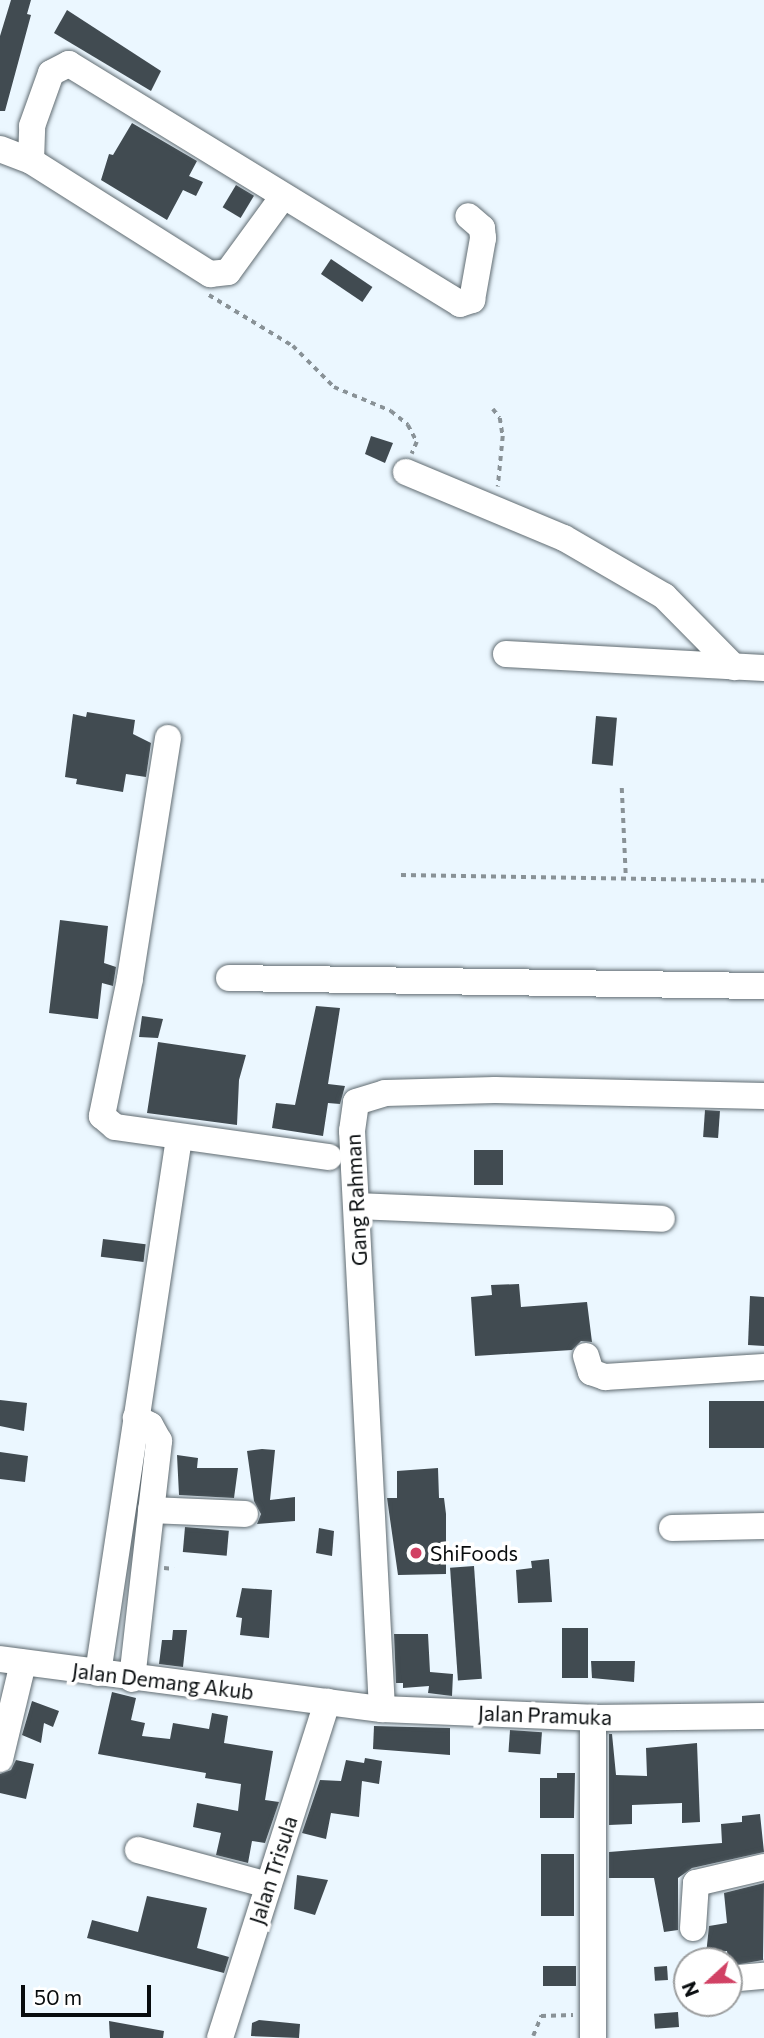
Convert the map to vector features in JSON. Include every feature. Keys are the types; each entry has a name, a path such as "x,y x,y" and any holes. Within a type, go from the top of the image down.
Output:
{"street":[{"path":"31,161 32,126 51,73 69,64 80,66 282,198 460,304 472,300 483,238 482,228 468,216"},
{"path":"0,149 31,161 210,274 228,272 282,198"},
{"path":"406,472 564,538 664,596 734,667"},
{"path":"506,654 764,668"},
{"path":"168,738 130,979 101,1109 106,1121 115,1127 329,1157"},
{"path":"229,978 764,986"},
{"name":"Gang Rahman","path":"382,1709 353,1113 356,1102 371,1094 495,1090 764,1097"},
{"path":"98,1673 179,1138"},
{"path":"357,1206 662,1219"},
{"path":"586,1356 591,1372 605,1377 764,1367"},
{"path":"132,1679 159,1441 150,1425 136,1418"},
{"path":"151,1510 245,1514"},
{"path":"672,1528 764,1526"},
{"path":"0,1759 12,1661"},
{"name":"Jalan Demang Akub","path":"12,1661 132,1679 327,1702"},
{"name":"Jalan Pramuka","path":"327,1702 382,1709 593,1718 764,1716"},
{"name":"Jalan Trisula","path":"220,2038 327,1702"},
{"path":"593,1718 593,2026"},
{"path":"138,1850 268,1885"},
{"path":"693,1928 696,1883 764,1867"}],"path":[{"path":"201,290 293,346 334,387 391,411 408,425 417,442 406,472"},
{"path":"494,409 500,418 503,436 496,510"},
{"path":"622,788 626,877"},
{"path":"401,875 764,881"},
{"path":"533,2036 541,2015 593,2026"}],"building":[{"path":"11,0 31,0 27,14 31,15 5,111 0,111 0,36"},
{"path":"67,10 161,71 151,91 54,33"},
{"path":"132,123 197,161 189,176 203,182 196,196 183,190 167,220 101,180 109,154 113,155"},
{"path":"236,185 254,196 241,218 223,207"},
{"path":"331,259 372,287 362,302 321,274"},
{"path":"371,436 393,443 385,463 365,454"},
{"path":"87,712 135,720 133,734 151,743 146,777 126,774 123,792 76,784 77,779 65,777 73,714 86,717"},
{"path":"596,716 617,718 613,766 592,764"},
{"path":"60,920 108,926 104,963 116,967 113,986 102,983 98,1019 49,1013"},
{"path":"316,1006 340,1008 328,1084 345,1086 340,1104 328,1103 323,1136 272,1128 276,1103 295,1105"},
{"path":"142,1016 163,1019 158,1038 139,1037"},
{"path":"158,1042 246,1055 239,1080 237,1125 147,1113"},
{"path":"705,1110 720,1111 718,1138 703,1137"},
{"path":"474,1150 503,1150 503,1185 474,1185"},
{"path":"103,1239 146,1244 143,1262 101,1257"},
{"path":"519,1284 521,1307 587,1302 592,1342 581,1341 572,1350 475,1356 471,1297 492,1295 491,1285"},
{"path":"750,1296 764,1297 764,1346 748,1345"},
{"path":"0,1400 27,1403 24,1431 0,1426"},
{"path":"709,1401 764,1401 764,1448 709,1448"},
{"path":"275,1450 270,1500 295,1497 295,1521 257,1524 261,1514 254,1501 247,1451"},
{"path":"0,1452 28,1456 25,1482 0,1479"},
{"path":"177,1455 198,1458 197,1468 238,1468 234,1498 179,1495"},
{"path":"438,1468 439,1498 444,1498 446,1514 446,1574 398,1575 387,1498 397,1498 397,1471"},
{"path":"185,1527 229,1531 227,1556 183,1552"},
{"path":"319,1528 334,1531 332,1556 316,1553"},
{"path":"549,1559 552,1602 518,1603 516,1570 532,1568 531,1561"},
{"path":"474,1566 482,1679 458,1680 450,1568"},
{"path":"242,1588 272,1590 269,1638 240,1635 242,1618 236,1617"},
{"path":"562,1628 588,1628 588,1678 562,1678"},
{"path":"173,1630 187,1630 183,1667 159,1664 162,1640 172,1640"},
{"path":"394,1634 428,1634 430,1672 453,1674 452,1696 428,1693 429,1686 403,1688 403,1683 396,1683"},
{"path":"591,1661 635,1661 634,1682 592,1678"},
{"path":"112,1692 136,1698 131,1720 145,1723 142,1736 170,1739 173,1723 209,1729 212,1713 228,1716 224,1743 273,1751 265,1800 279,1802 265,1843 252,1841 248,1863 216,1855 221,1833 193,1827 197,1803 238,1811 241,1784 205,1778 206,1773 98,1754"},
{"path":"32,1701 59,1711 53,1727 44,1723 41,1743 22,1735"},
{"path":"374,1726 450,1728 450,1755 373,1749"},
{"path":"510,1730 542,1732 540,1754 508,1752"},
{"path":"609,1734 612,1734 616,1775 647,1776 646,1748 697,1743 700,1822 682,1823 682,1803 632,1805 632,1824 609,1825"},
{"path":"365,1758 382,1761 379,1784 362,1781 359,1817 331,1813 326,1839 302,1833 320,1780 341,1781 346,1760 364,1763"},
{"path":"16,1760 34,1764 26,1799 0,1793 0,1774 11,1770"},
{"path":"557,1773 575,1773 574,1818 540,1818 540,1778 557,1778"},
{"path":"760,1814 764,1852 692,1868 678,1878 678,1930 664,1932 654,1878 609,1878 609,1852 722,1843 721,1824 742,1822 742,1816"},
{"path":"541,1854 574,1854 574,1916 541,1916"},
{"path":"297,1875 328,1880 315,1915 294,1909"},
{"path":"764,1883 763,1960 743,1964 743,1947 707,1947 709,1926 727,1923 724,1893"},
{"path":"147,1896 207,1908 197,1948 229,1957 224,1973 87,1938 92,1920 138,1932"},
{"path":"543,1966 576,1966 576,1986 543,1986"},
{"path":"667,1966 668,1980 655,1981 654,1967"},
{"path":"673,2012 673,2017 678,2017 679,2027 655,2029 654,2014"},
{"path":"259,2020 300,2024 299,2038 251,2036 252,2023"},
{"path":"109,2021 164,2031 163,2038 110,2038"}],"place":[{"name":"ShiFoods","path":"416,1553"}]}
